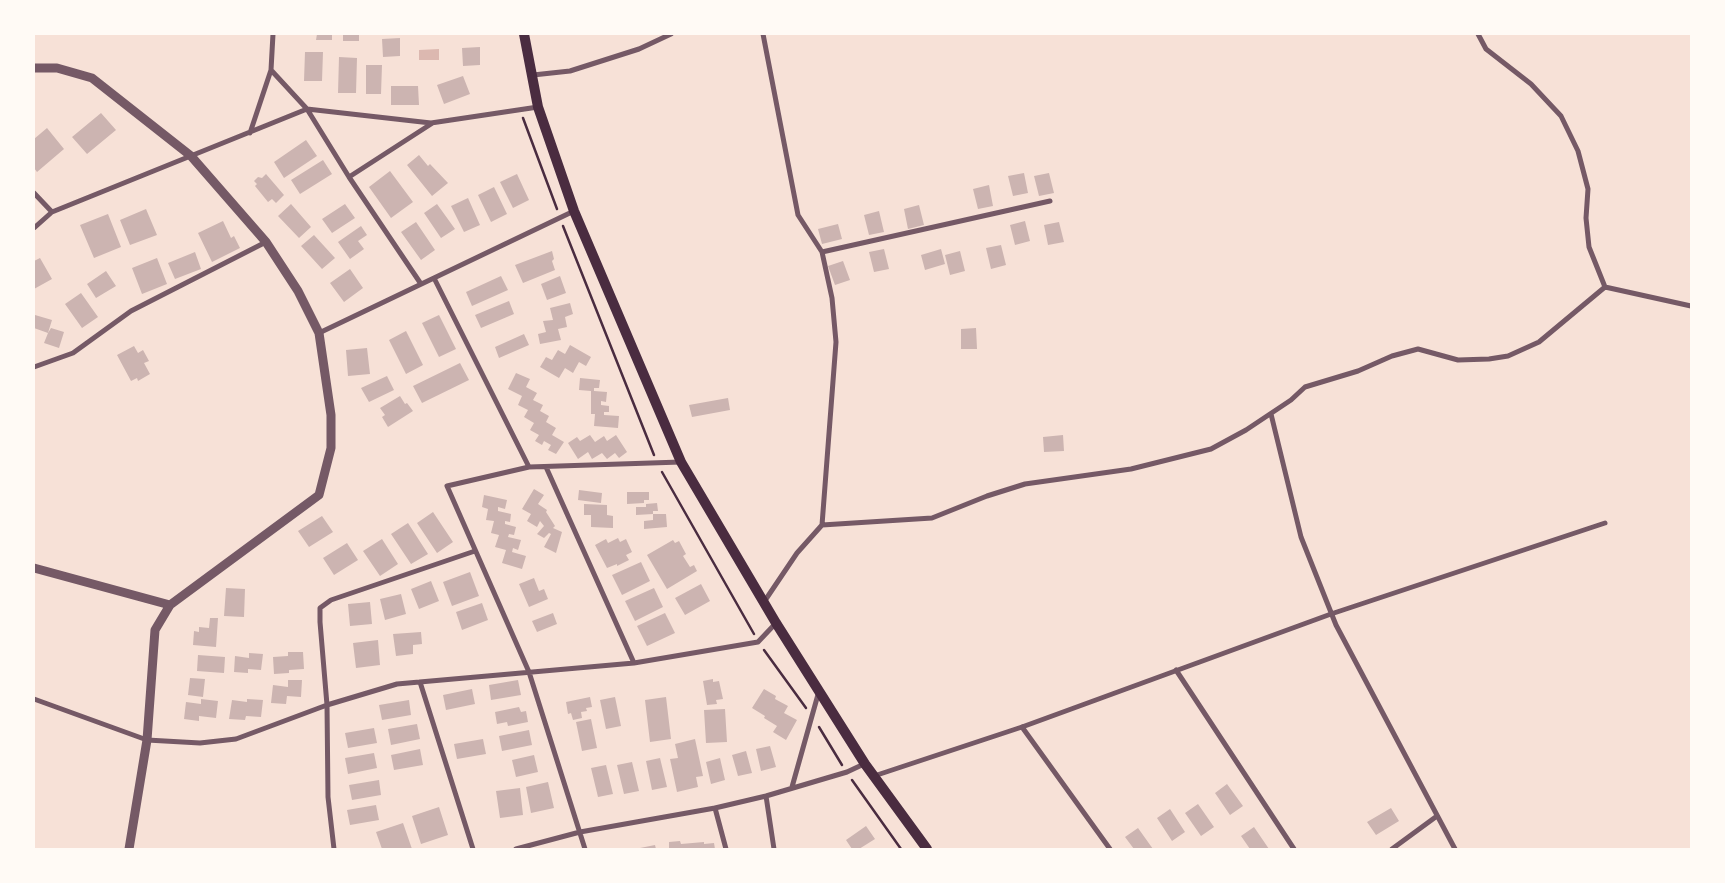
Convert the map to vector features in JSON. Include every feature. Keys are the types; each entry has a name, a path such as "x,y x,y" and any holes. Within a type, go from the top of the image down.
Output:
{"main road":[{"path":"524,34 538,106 574,211 681,462 776,623 865,764 927,849"}],"street":[{"path":"250,133 271,70 273,34"},
{"path":"533,75 570,71 639,49 671,34"},
{"path":"764,34 798,215 822,252 832,298 836,342 822,524 797,553 764,602"},
{"path":"1478,34 1486,49 1531,84 1561,116 1578,151 1588,189 1586,218 1589,247 1605,288"},
{"path":"34,68 57,68 92,78 191,156 266,242 298,292 319,333 331,415 332,448 319,495 170,604 155,630 147,740 129,849"},
{"path":"271,70 307,109 349,177 421,284"},
{"path":"34,228 52,212 307,109 431,123 538,106"},
{"path":"349,177 431,123"},
{"path":"34,193 52,212"},
{"path":"822,252 1050,201"},
{"path":"319,333 574,211"},
{"path":"34,366 73,353 131,311 266,242"},
{"path":"434,278 528,467"},
{"path":"822,524 932,518 987,496 1025,484 1131,470 1211,449 1271,414 1291,400 1306,386 1358,371 1392,356 1418,349 1458,360 1490,359 1508,356 1539,342 1605,288"},
{"path":"1605,288 1691,306"},
{"path":"1271,414 1301,537 1331,614 1455,849"},
{"path":"585,849 529,672 447,486 528,467 681,462"},
{"path":"546,467 634,663"},
{"path":"874,776 1022,726 1331,614 1605,522"},
{"path":"334,849 328,797 327,704 320,608 331,600 475,551"},
{"path":"34,568 170,604"},
{"path":"34,699 147,740 200,742 236,739 327,704 397,684 634,663 758,642 776,623"},
{"path":"1176,670 1294,849"},
{"path":"420,682 473,849"},
{"path":"792,787 819,690"},
{"path":"1022,726 1110,849"},
{"path":"516,849 580,832 715,808 766,796 847,772 865,764"},
{"path":"766,796 774,849"},
{"path":"715,808 726,849"},
{"path":"1392,849 1437,816"}],"shaded area":[{"path":"439,49 439,60 419,60 419,50"}],"building":[{"path":"317,34 332,34 332,40 316,40"},
{"path":"343,34 359,34 359,41 343,41"},
{"path":"400,38 400,56 383,57 382,39"},
{"path":"480,47 480,65 463,66 462,48"},
{"path":"305,52 323,52 322,81 304,81"},
{"path":"339,57 357,58 356,93 338,93"},
{"path":"366,65 382,65 381,94 366,94"},
{"path":"463,76 470,94 444,104 437,85"},
{"path":"391,86 418,86 419,105 391,105"},
{"path":"101,113 116,130 87,154 72,137"},
{"path":"47,128 64,149 37,172 34,168 34,139"},
{"path":"306,140 317,156 284,178 274,162"},
{"path":"419,155 428,166 430,164 448,183 432,196 407,165"},
{"path":"323,160 332,174 300,194 291,180"},
{"path":"390,171 413,202 391,218 369,187"},
{"path":"1024,173 1028,193 1013,196 1008,176"},
{"path":"1049,173 1054,193 1039,196 1034,176"},
{"path":"266,174 284,195 276,203 272,199 268,202 255,186 257,184 254,181"},
{"path":"517,174 529,200 513,208 500,182"},
{"path":"989,185 993,206 978,209 973,189"},
{"path":"494,187 507,214 491,222 478,195"},
{"path":"468,198 480,225 464,232 451,206"},
{"path":"291,204 311,227 299,238 278,216"},
{"path":"345,204 355,218 332,233 322,219"},
{"path":"437,204 455,229 441,238 424,213"},
{"path":"919,205 924,225 908,229 904,209"},
{"path":"146,209 157,235 130,245 120,220"},
{"path":"879,211 884,232 869,235 864,215"},
{"path":"108,214 121,247 94,258 80,225"},
{"path":"223,221 231,238 234,236 240,248 212,262 198,233"},
{"path":"1025,221 1030,241 1015,245 1010,225"},
{"path":"416,222 435,250 421,260 401,232"},
{"path":"1059,222 1064,242 1048,245 1044,225"},
{"path":"838,224 842,239 822,244 818,229"},
{"path":"361,226 367,235 358,241 364,249 350,259 338,242"},
{"path":"314,235 335,258 322,269 301,246"},
{"path":"1001,245 1006,265 991,269 986,248"},
{"path":"884,249 889,269 874,272 869,252"},
{"path":"941,249 945,264 925,270 921,255"},
{"path":"552,251 554,259 552,261 555,270 523,283 515,265"},
{"path":"960,251 965,271 950,275 945,255"},
{"path":"195,252 201,269 175,279 168,263"},
{"path":"40,258 52,279 34,289 34,261"},
{"path":"157,258 167,284 142,294 132,268"},
{"path":"843,261 850,280 835,285 828,266"},
{"path":"350,269 363,288 344,302 330,283"},
{"path":"106,271 116,286 96,298 87,284"},
{"path":"501,276 508,290 472,306 466,292"},
{"path":"560,276 566,293 547,300 541,284"},
{"path":"81,293 98,317 82,328 65,304"},
{"path":"509,301 514,314 481,328 475,315"},
{"path":"570,303 573,314 565,317 567,327 558,329 561,340 540,344 538,334 546,332 543,321 553,320 550,308"},
{"path":"35,315 52,320 48,333 34,328"},
{"path":"439,315 456,349 439,357 422,323"},
{"path":"51,328 64,332 59,348 44,343"},
{"path":"976,328 977,349 961,349 961,329"},
{"path":"406,331 423,365 406,374 389,340"},
{"path":"524,334 529,345 499,358 495,347"},
{"path":"570,345 591,357 586,366 579,362 573,373 565,368 559,378 540,367 546,357 552,360 558,350 565,354"},
{"path":"134,346 138,353 143,350 149,361 144,363 150,374 138,381 137,378 131,381 117,355"},
{"path":"367,348 370,374 348,376 346,350"},
{"path":"460,363 469,380 422,403 413,386"},
{"path":"516,373 530,379 526,387 537,393 533,400 543,405 540,411 549,416 546,422 556,428 552,435 564,442 556,454 548,450 551,445 544,441 542,445 535,441 539,435 530,430 534,423 524,417 528,410 518,405 522,396 508,389"},
{"path":"387,376 394,390 369,402 361,388"},
{"path":"580,378 600,380 599,388 594,388 594,391 607,392 606,402 601,401 601,405 609,406 609,412 604,412 604,415 619,416 618,428 594,426 595,414 591,414 591,391 579,390"},
{"path":"400,396 413,411 388,427 382,417 385,415 380,408"},
{"path":"728,398 730,410 692,417 689,405"},
{"path":"590,435 595,442 604,436 607,441 616,435 627,452 619,458 615,453 607,459 602,453 592,459 588,452 578,459 568,443 577,437 580,441"},
{"path":"1063,435 1064,451 1044,452 1043,437"},
{"path":"534,489 544,495 538,504 547,510 546,512 555,526 553,528 562,532 556,553 544,547 551,534 549,533 544,538 537,534 544,526 540,521 537,527 527,521 531,514 522,509"},
{"path":"579,490 602,493 601,503 578,500"},
{"path":"627,492 649,492 649,500 644,500 644,503 627,504"},
{"path":"484,495 507,500 505,509 498,507 498,511 511,514 510,522 505,521 505,524 516,527 514,535 509,534 508,537 521,540 518,550 513,548 512,552 526,556 522,569 502,563 506,550 495,547 499,535 491,533 494,521 486,520 488,509 482,507"},
{"path":"657,503 658,511 653,511 653,514 636,515 636,507 646,507 646,504"},
{"path":"584,504 607,505 607,515 613,516 613,528 591,527 591,515 584,515"},
{"path":"433,512 453,542 437,553 417,523"},
{"path":"653,514 666,514 667,527 644,529 644,521 653,520"},
{"path":"322,516 333,532 309,547 298,531"},
{"path":"408,523 428,554 411,564 391,534"},
{"path":"618,538 620,542 626,539 632,552 626,555 629,560 617,566 617,564 607,568 595,545 606,539 608,543"},
{"path":"382,539 398,564 380,576 363,551"},
{"path":"673,540 675,543 679,541 686,554 683,556 690,567 694,565 697,571 667,589 647,555"},
{"path":"347,543 358,560 334,575 323,558"},
{"path":"641,562 650,581 622,595 612,575"},
{"path":"470,572 479,596 452,606 443,582"},
{"path":"534,578 539,591 544,589 548,599 529,607 519,584"},
{"path":"431,581 439,601 419,609 411,589"},
{"path":"701,584 710,601 685,615 675,598"},
{"path":"226,588 245,589 244,617 224,616"},
{"path":"654,588 663,607 635,621 625,601"},
{"path":"401,594 406,614 385,620 380,599"},
{"path":"370,602 372,624 350,626 348,604"},
{"path":"482,603 488,620 462,630 456,612"},
{"path":"553,613 557,624 537,632 532,621"},
{"path":"665,613 675,633 647,646 637,626"},
{"path":"210,618 218,618 216,647 193,645 194,631 199,632 199,627 209,628"},
{"path":"421,632 422,644 413,645 413,654 396,656 393,634"},
{"path":"378,640 380,665 356,668 353,643"},
{"path":"288,652 303,652 304,669 274,674 273,657 288,656"},
{"path":"249,653 263,654 261,670 248,669 248,673 234,672 235,656 249,658"},
{"path":"198,655 225,657 224,673 197,671"},
{"path":"190,678 205,679 203,697 188,695"},
{"path":"713,679 713,682 719,681 723,699 716,700 717,704 707,705 703,681"},
{"path":"288,680 302,680 301,697 287,696 286,704 271,703 273,685 288,687"},
{"path":"518,680 521,695 491,700 489,685"},
{"path":"472,689 475,704 446,710 443,695"},
{"path":"764,689 776,696 775,699 788,706 784,713 797,720 786,740 773,732 777,726 752,708"},
{"path":"590,697 592,707 586,708 587,711 581,712 582,718 573,720 571,713 568,714 566,702"},
{"path":"615,697 621,726 606,729 600,700"},
{"path":"666,697 671,739 650,742 645,700"},
{"path":"201,699 218,701 216,718 199,716 199,721 184,719 186,702 201,704"},
{"path":"247,699 263,700 261,717 246,716 245,720 229,719 232,700 247,702"},
{"path":"409,700 411,715 382,720 379,705"},
{"path":"519,707 521,712 526,711 528,722 508,726 507,722 497,724 495,712"},
{"path":"725,709 727,742 706,743 704,710"},
{"path":"591,719 597,748 582,751 576,722"},
{"path":"417,724 420,739 391,745 388,729"},
{"path":"374,728 377,743 348,748 345,733"},
{"path":"529,730 532,745 502,751 499,736"},
{"path":"483,739 486,754 457,759 454,744"},
{"path":"695,739 703,776 696,777 698,787 677,792 670,759 678,758 675,744"},
{"path":"770,746 776,767 761,771 756,749"},
{"path":"420,749 423,765 394,770 391,755"},
{"path":"746,751 752,773 738,776 732,755"},
{"path":"374,753 377,768 348,774 345,758"},
{"path":"534,755 538,772 516,777 512,760"},
{"path":"660,758 667,787 652,790 646,761"},
{"path":"720,758 725,780 711,784 706,762"},
{"path":"632,762 639,791 624,794 617,765"},
{"path":"606,765 613,794 598,797 591,768"},
{"path":"379,780 381,795 352,800 349,785"},
{"path":"548,782 554,808 531,813 526,787"},
{"path":"1227,784 1243,806 1230,815 1215,793"},
{"path":"520,788 523,815 500,818 496,791"},
{"path":"1198,804 1214,827 1201,836 1185,813"},
{"path":"376,805 379,820 350,825 347,810"},
{"path":"439,807 448,835 421,844 412,816"},
{"path":"1391,808 1399,821 1376,835 1367,822"},
{"path":"1170,809 1185,832 1172,841 1157,818"},
{"path":"403,823 412,849 382,849 376,832"},
{"path":"866,826 875,839 859,849 852,849 846,840"},
{"path":"1254,827 1269,849 1250,849 1241,836"},
{"path":"1138,828 1153,849 1134,849 1125,837"},
{"path":"680,841 681,844 714,843 715,849 669,849 669,842"},
{"path":"655,845 656,849 640,849 640,848"}]}
